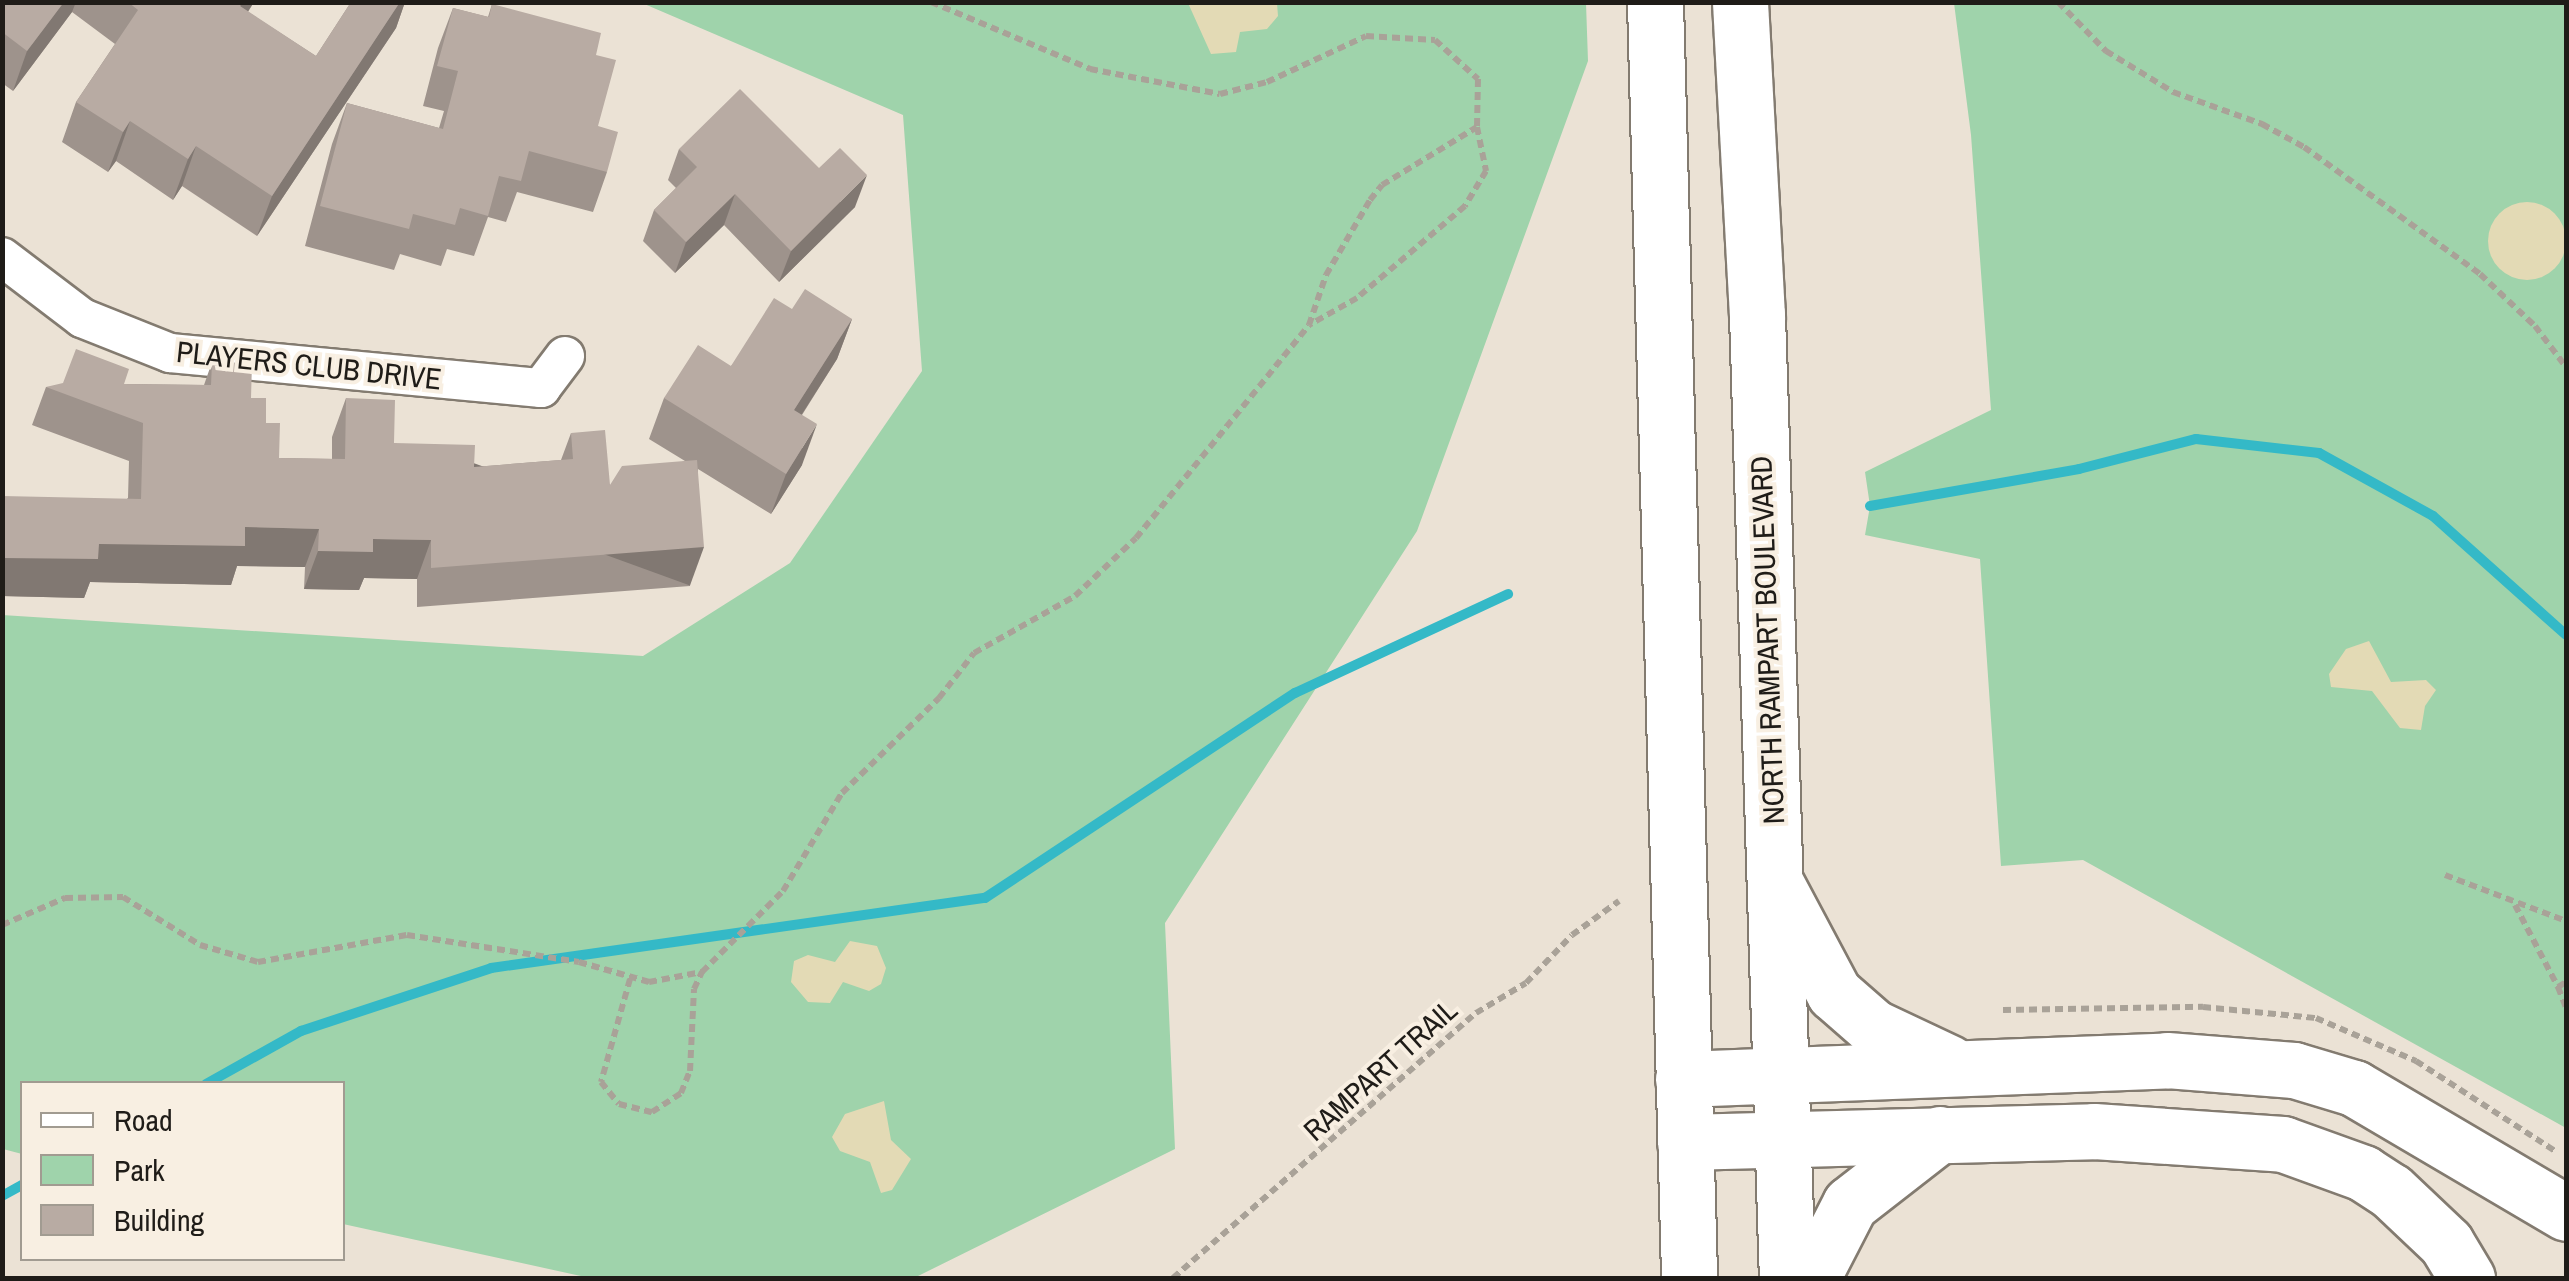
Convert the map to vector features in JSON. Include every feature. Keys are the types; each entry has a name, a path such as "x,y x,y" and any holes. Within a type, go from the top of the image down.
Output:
{"main road":[{"path":"1655,2 1689,1278"},
{"name":"NORTH RAMPART BOULEVARD","path":"1740,2 1788,1278"},
{"path":"1775,882 1834,992 1873,1027 1956,1067"},
{"path":"1683,1080 2166,1060 2294,1070 2354,1088 2566,1213"},
{"path":"1685,1142 1940,1134 2208,1136 2318,1154 2363,1173 2417,1212 2467,1278"},
{"path":"1812,1278 1850,1204 1940,1134"}],"street":[{"name":"PLAYERS CLUB DRIVE","path":"2,257 82,318 170,353 541,388 566,356"}],"path":[{"path":"931,2 1090,69 1220,94 1267,82 1366,36 1434,40 1478,79 1477,127 1486,171 1465,206 1356,298 1309,324"},
{"path":"2058,2 2106,51 2173,92 2262,124 2304,147 2480,274 2536,326 2566,367"},
{"path":"630,979 600,1082 619,1104 652,1112 681,1093 690,1071 692,1000 702,972 783,891 860,773 897,742 974,654 1051,613 1104,571 1177,494 1309,324 1347,234 1382,185 1477,127"},
{"path":"2445,875 2566,922"},
{"path":"2,925 65,898 123,896 200,944 258,962 407,935 578,962 630,979 670,982 702,972"},
{"name":"RAMPART TRAIL","path":"1173,1278 1476,1013 1526,983 1572,935 1620,901"},
{"path":"2514,904 2566,1008"},
{"path":"2558,988 2566,982"}],"green space":[{"path":"642,3 1586,3 1588,61 1417,531 1165,923 1175,1149 914,1278 590,1278 345,1224 345,1081 20,1081 20,1153 3,1149 2,615 643,656 790,563 922,371 903,115"},
{"path":"1954,3 2566,3 2566,1128 2083,860 2001,866 1980,559 1865,535 1870,506 1865,472 1991,410 1971,135"}],"sand":[{"path":"1188,3 1277,3 1278,16 1267,29 1240,32 1236,52 1211,54"},
{"path":"2527,202 2555,213 2566,241 2555,269 2527,280 2499,269 2488,241 2499,213"},
{"path":"2369,641 2391,682 2426,680 2436,690 2425,706 2421,730 2400,728 2372,691 2331,687 2329,674 2346,649"},
{"path":"850,941 877,946 886,968 881,984 869,991 843,982 830,1003 808,1002 791,982 794,961 808,955 835,962"},
{"path":"884,1101 891,1140 911,1159 892,1190 881,1193 870,1162 840,1151 832,1137 845,1114"}],"building":[{"path":"2,2 64,2 27,51 2,32"},
{"path":"128,2 242,2 240,6 316,56 351,2 400,2 272,196 196,146 188,159 130,121 123,132 76,102 138,10"},
{"path":"492,4 601,33 596,55 616,60 598,126 618,132 607,172 529,151 521,181 499,176 488,216 460,208 455,225 413,214 409,229 320,206 347,103 443,129 458,71 437,66 453,8 489,17"},
{"path":"740,89 819,168 840,148 867,175 791,251 735,194 686,242 654,210 697,167 679,149"},
{"path":"805,289 852,319 794,410 817,424 786,474 664,398 698,345 731,366 774,298 792,309"},
{"path":"76,349 129,369 124,384 211,385 212,362 252,363 251,398 266,398 266,423 280,423 279,458 345,459 346,398 395,400 394,443 475,445 474,467 573,459 571,433 605,430 610,485 622,466 697,460 704,547 431,568 431,540 373,539 373,552 318,551 319,529 245,527 245,546 99,544 98,559 2,558 2,496 141,499 143,423 46,387 63,383"}],"waterway":[{"path":"1870,506 2079,469 2196,439 2319,453 2433,516 2566,635"},
{"path":"211,1081 301,1031 491,968 985,898 1295,693 1508,594"},
{"path":"2,1196 20,1186"}]}
